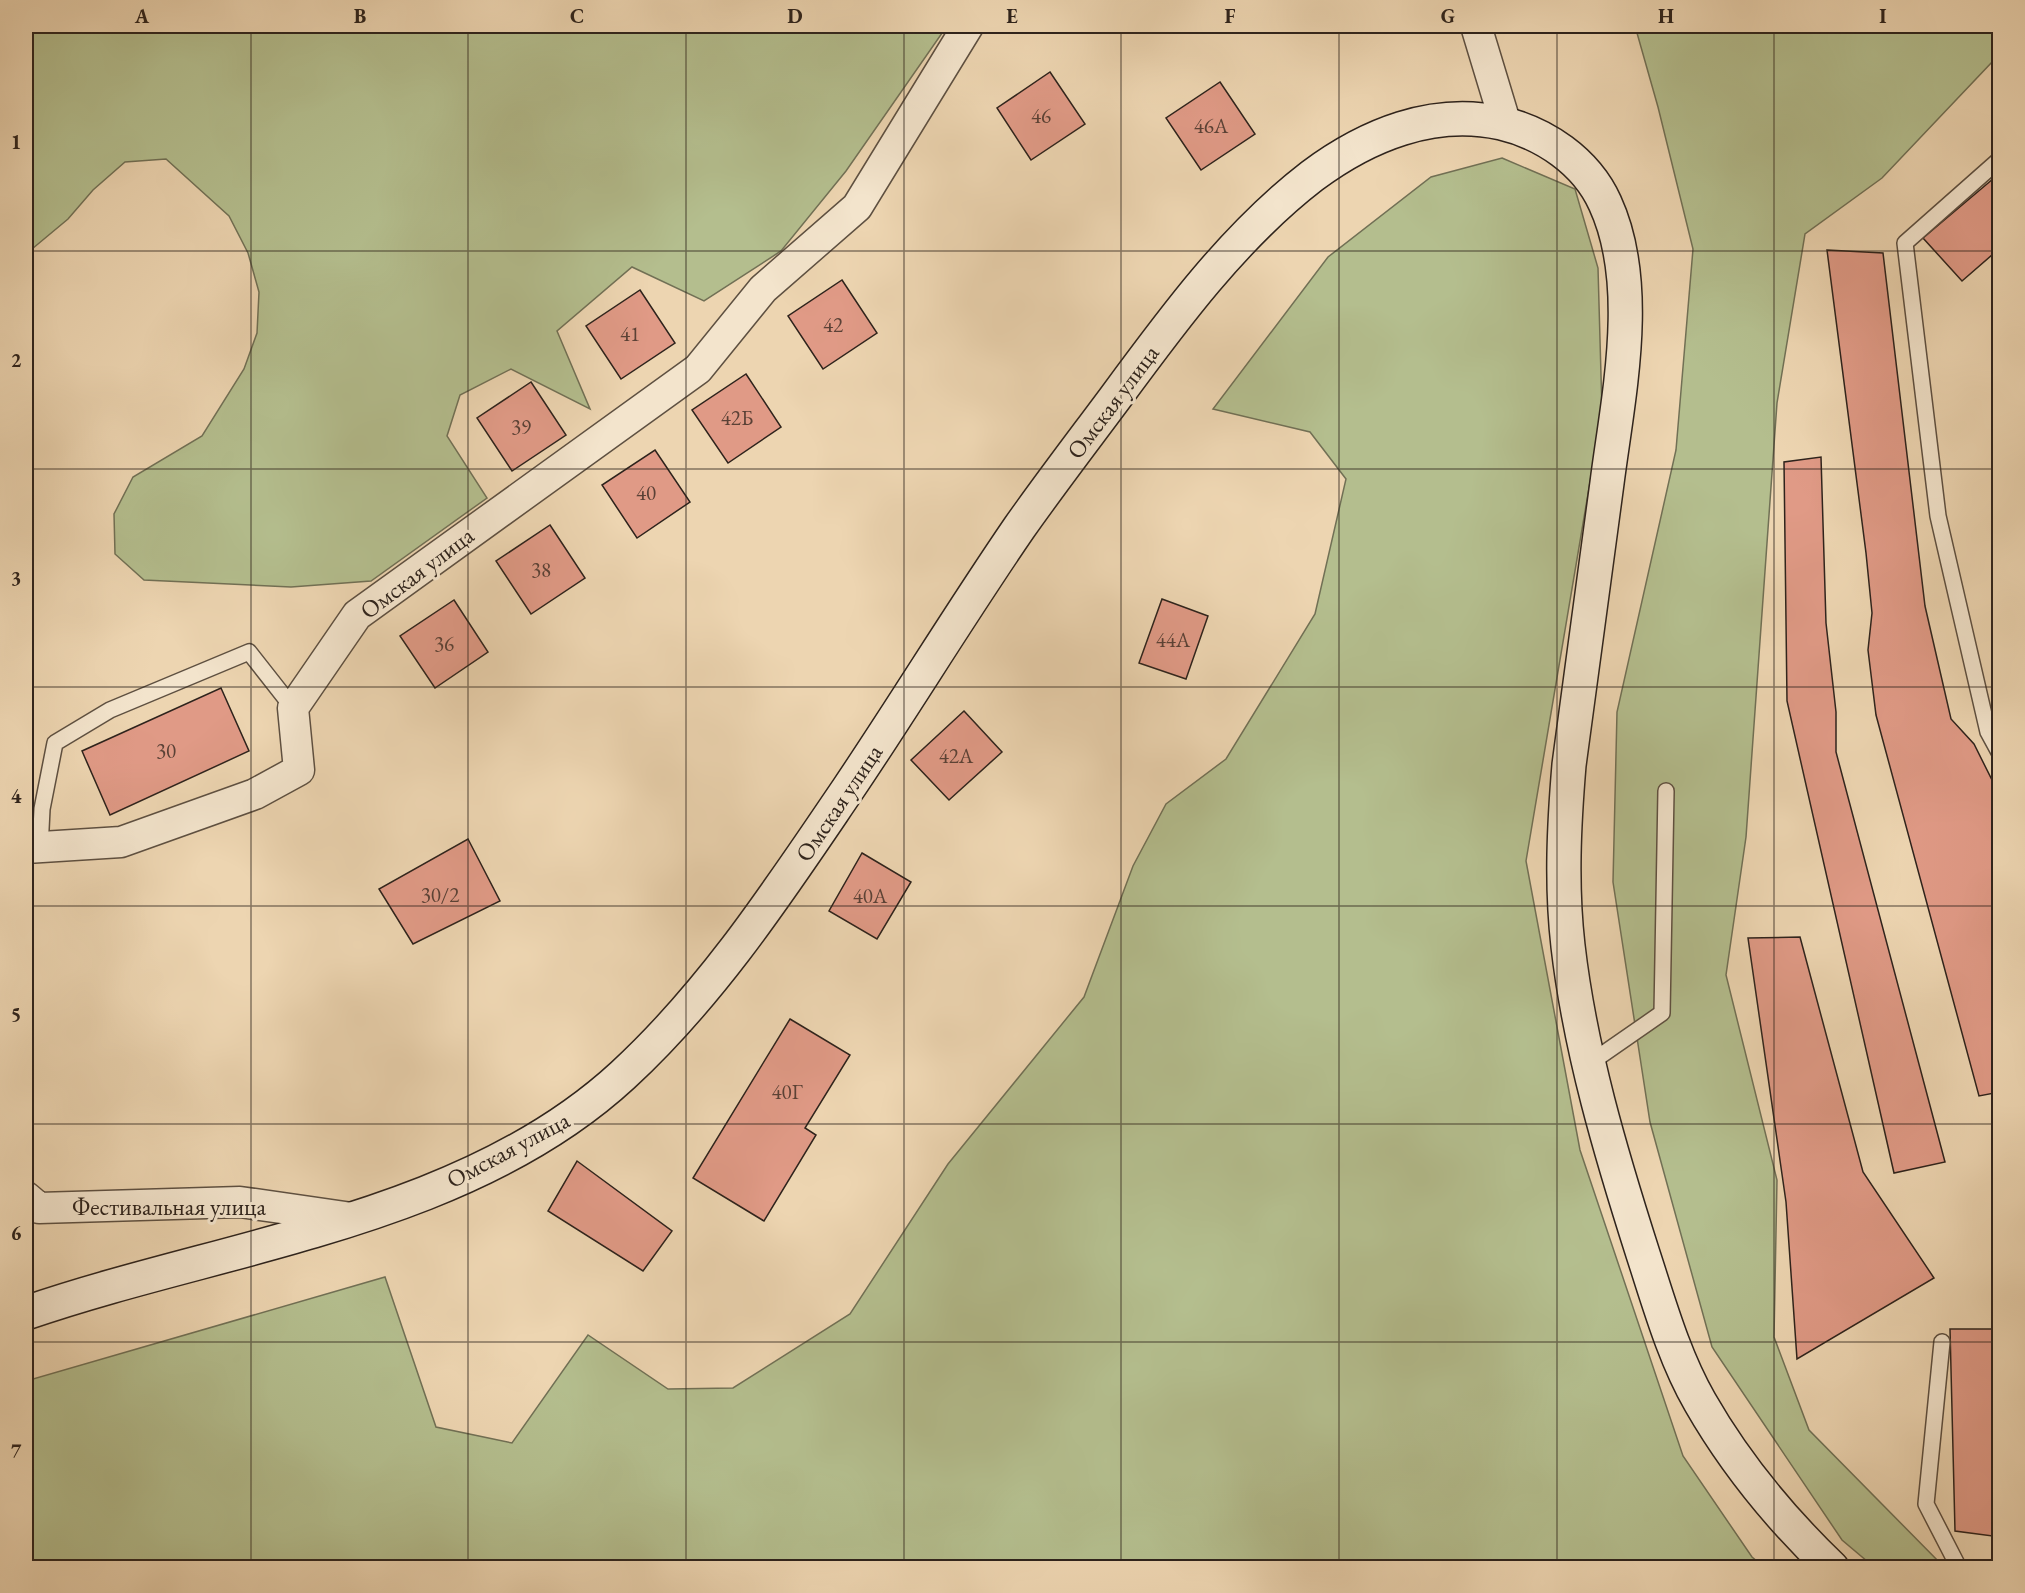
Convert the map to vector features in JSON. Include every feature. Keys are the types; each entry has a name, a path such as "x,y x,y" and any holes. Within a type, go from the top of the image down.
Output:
{"main road":[{"name":"Омская улица","path":"26,1313 352,1218 432,1191 478,1171 565,1123 623,1075 677,1021 788,879 1019,528 1164,333 1229,254 1264,219 1325,167 1355,148 1390,132 1432,120 1471,119 1512,126 1564,152 1580,166 1597,187 1612,221 1624,279 1619,384 1569,765 1564,823 1569,946 1590,1063 1635,1230 1672,1338 1698,1400 1732,1455 1756,1487 1832,1568"}],"street":[{"name":"Омская улица","path":"293,708 357,615 698,369 763,290 857,207 968,26"},
{"path":"1476,26 1512,126"},
{"path":"33,848 121,842 255,794 299,770 293,708"},
{"name":"Фестивальная улица","path":"26,1197 39,1208 240,1202 352,1218"}],"lane":[{"path":"2000,159 1905,243 1938,516 1988,732 2000,754"},
{"path":"33,848 55,743 110,710 249,652 293,708"},
{"path":"1590,1063 1662,1013 1666,791"},
{"path":"1942,1342 1926,1504 1959,1568"}],"green space":[{"path":"26,26 947,26 846,171 781,251 704,301 632,267 557,331 590,409 511,369 460,395 447,436 487,498 371,581 291,587 144,580 115,554 114,514 133,477 202,436 244,369 257,333 259,292 248,253 229,216 166,159 125,162 93,190 68,219 26,254"},
{"path":"1644,26 1999,26 1999,59 1994,60 1882,178 1805,234 1777,403 1746,837 1726,975 1777,1180 1774,1337 1809,1430 1944,1567 1874,1567 1842,1540 1712,1347 1650,1122 1613,882 1617,712 1676,450 1693,249 1637,33"},
{"path":"1502,158 1575,189 1598,268 1602,411 1526,861 1580,1150 1683,1456 1752,1557 1764,1567 26,1568 26,1381 385,1277 436,1427 512,1443 588,1335 668,1389 733,1388 850,1314 948,1164 1084,997 1133,866 1166,804 1226,759 1315,614 1346,479 1310,432 1213,409 1328,257 1431,177"}],"building":[{"path":"1050,72 1085,124 1031,160 997,108"},
{"path":"1220,82 1255,134 1201,170 1166,118"},
{"path":"2000,173 2000,248 1962,281 1923,238"},
{"path":"1827,250 1883,253 1925,606 1951,719 1974,744 2000,796 2000,1092 1979,1096 1876,715 1868,650 1872,613 1866,553"},
{"path":"842,280 877,333 823,369 788,316"},
{"path":"640,290 675,343 621,379 586,326"},
{"path":"746,374 781,427 728,463 692,410"},
{"path":"531,382 566,435 512,471 477,418"},
{"path":"655,450 690,502 637,538 602,485"},
{"path":"1821,457 1826,623 1836,712 1836,752 1945,1162 1894,1173 1787,701 1784,462"},
{"path":"550,525 585,578 531,614 496,561"},
{"path":"1162,599 1208,616 1186,679 1139,663"},
{"path":"454,600 488,652 435,688 400,636"},
{"path":"221,688 249,751 110,815 82,751"},
{"path":"964,711 1002,752 949,800 911,760"},
{"path":"468,839 500,901 413,944 379,889"},
{"path":"862,853 911,882 877,939 829,911"},
{"path":"1800,937 1863,1172 1934,1278 1797,1359 1786,1202 1748,938"},
{"path":"790,1019 850,1055 805,1128 816,1135 764,1221 693,1178"},
{"path":"577,1161 672,1231 643,1271 548,1211"},
{"path":"1950,1329 2000,1329 2000,1537 1955,1531"}]}
